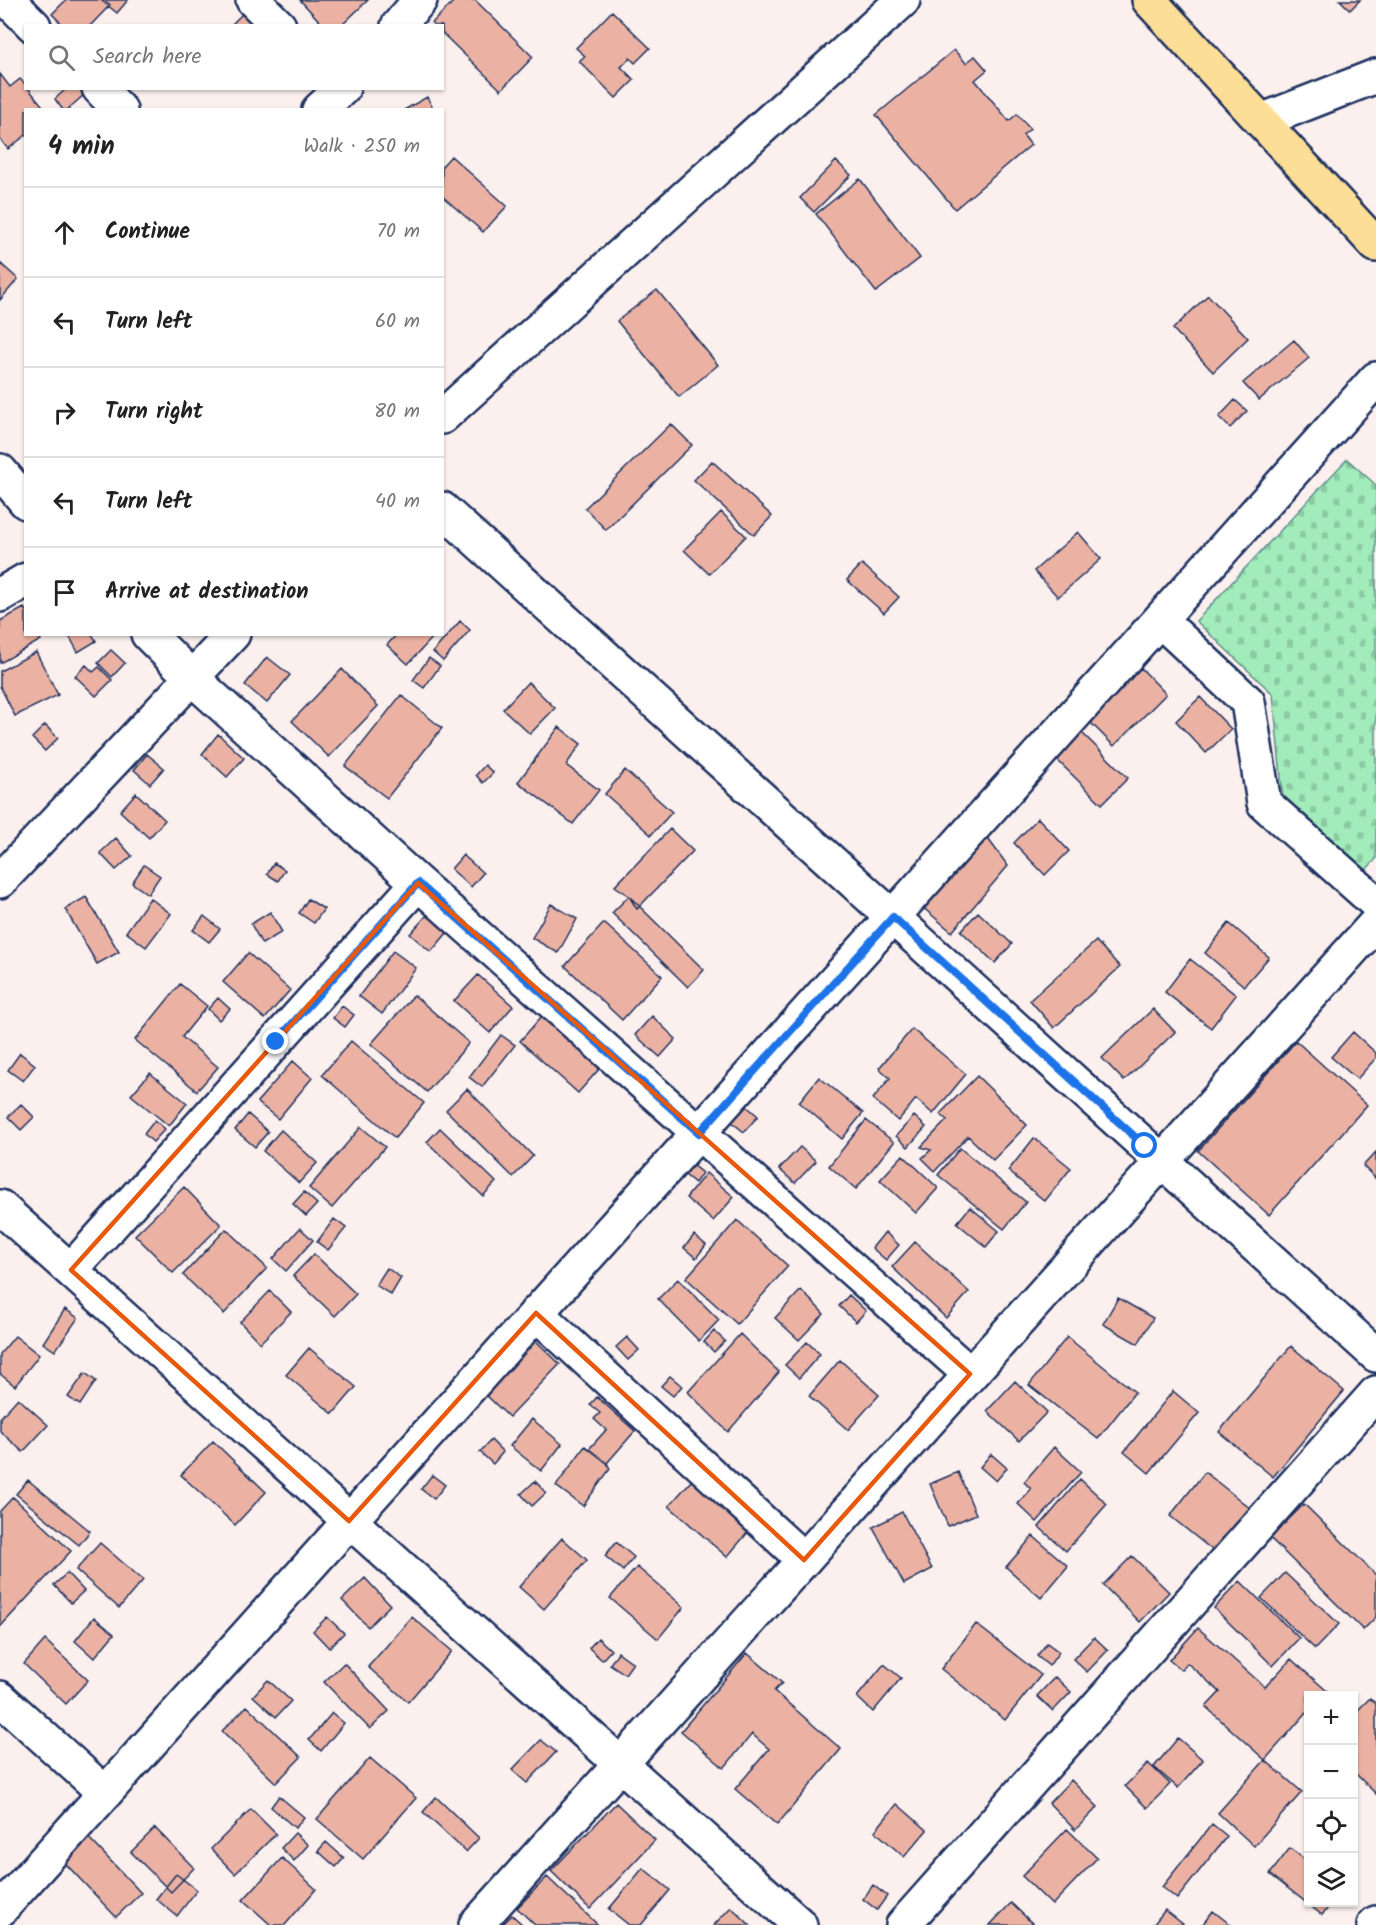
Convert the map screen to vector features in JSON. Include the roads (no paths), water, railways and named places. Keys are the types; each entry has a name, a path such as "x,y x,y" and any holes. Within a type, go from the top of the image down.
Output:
{"highway":[{"path":"1149,0 1376,245"}],"street":[{"path":"8,0 32,24"},
{"path":"253,0 277,24"},
{"path":"400,24 420,0"},
{"path":"444,415 903,0"},
{"path":"1261,121 1376,76"},
{"path":"101,90 118,108"},
{"path":"321,108 341,90"},
{"path":"0,1910 1376,379"},
{"path":"0,471 24,500"},
{"path":"444,511 1376,1355"},
{"path":"0,595 24,581"},
{"path":"1160,620 1248,702 1264,803 1376,903"},
{"path":"150,636 192,678 418,883 970,1374"},
{"path":"0,881 231,636"},
{"path":"71,1270 418,883"},
{"path":"476,1925 1376,922"},
{"path":"0,1207 800,1925"},
{"path":"536,1313 804,1560"},
{"path":"903,1925 1376,1393"},
{"path":"0,1698 105,1793"}]}
